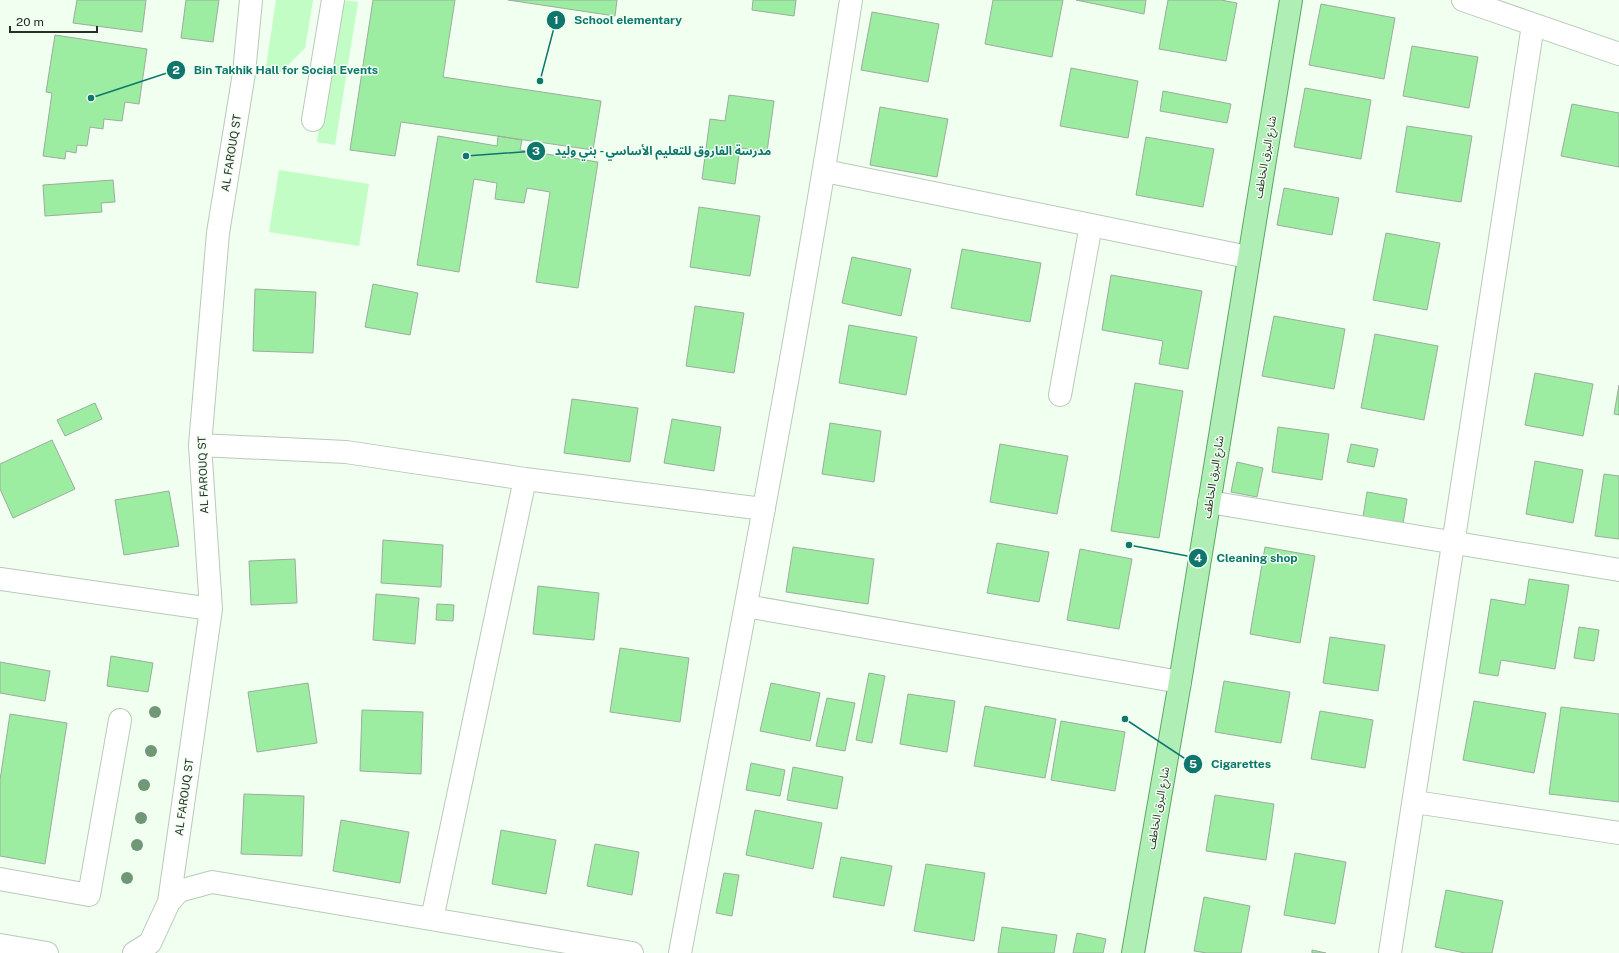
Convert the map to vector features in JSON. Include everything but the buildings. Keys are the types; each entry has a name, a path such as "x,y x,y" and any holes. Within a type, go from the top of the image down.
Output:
{"main road":[{"name":"شارع البرق الخاطف","path":"1133,953 1180,682 1291,0"}],"street":[{"name":"AL FAROUQ ST","path":"169,902 211,609 200,445 218,233 244,73 251,0"},
{"path":"313,120 333,0"},
{"path":"680,953 764,509 825,171 852,0"},
{"path":"1463,0 1619,54"},
{"path":"1390,953 1415,802 1533,25"},
{"path":"825,171 1248,257"},
{"path":"1060,395 1091,225"},
{"path":"200,445 346,452 525,479 764,509"},
{"path":"432,919 525,479"},
{"path":"1209,502 1454,544 1619,570"},
{"path":"0,579 211,609"},
{"path":"746,606 1180,682"},
{"path":"0,879 89,895 120,720"},
{"path":"1415,802 1619,833"},
{"path":"144,950 169,902 179,891 212,882 632,953"},
{"path":"0,945 47,953"}],"green space":[{"path":"276,0 313,0 305,48 281,72 265,74"},
{"path":"339,0 358,2 335,145 317,142"},
{"path":"279,170 369,184 359,246 269,232"}],"place":[{"name":"School elementary","path":"540,81"},
{"name":"Bin Takhik Hall for Social Events","path":"91,98"},
{"name":"مدرسة الفاروق للتعليم الأساسي - بني وليد","path":"466,156"},
{"name":"Cleaning shop","path":"1129,545"},
{"name":"Cigarettes","path":"1125,719"}]}
